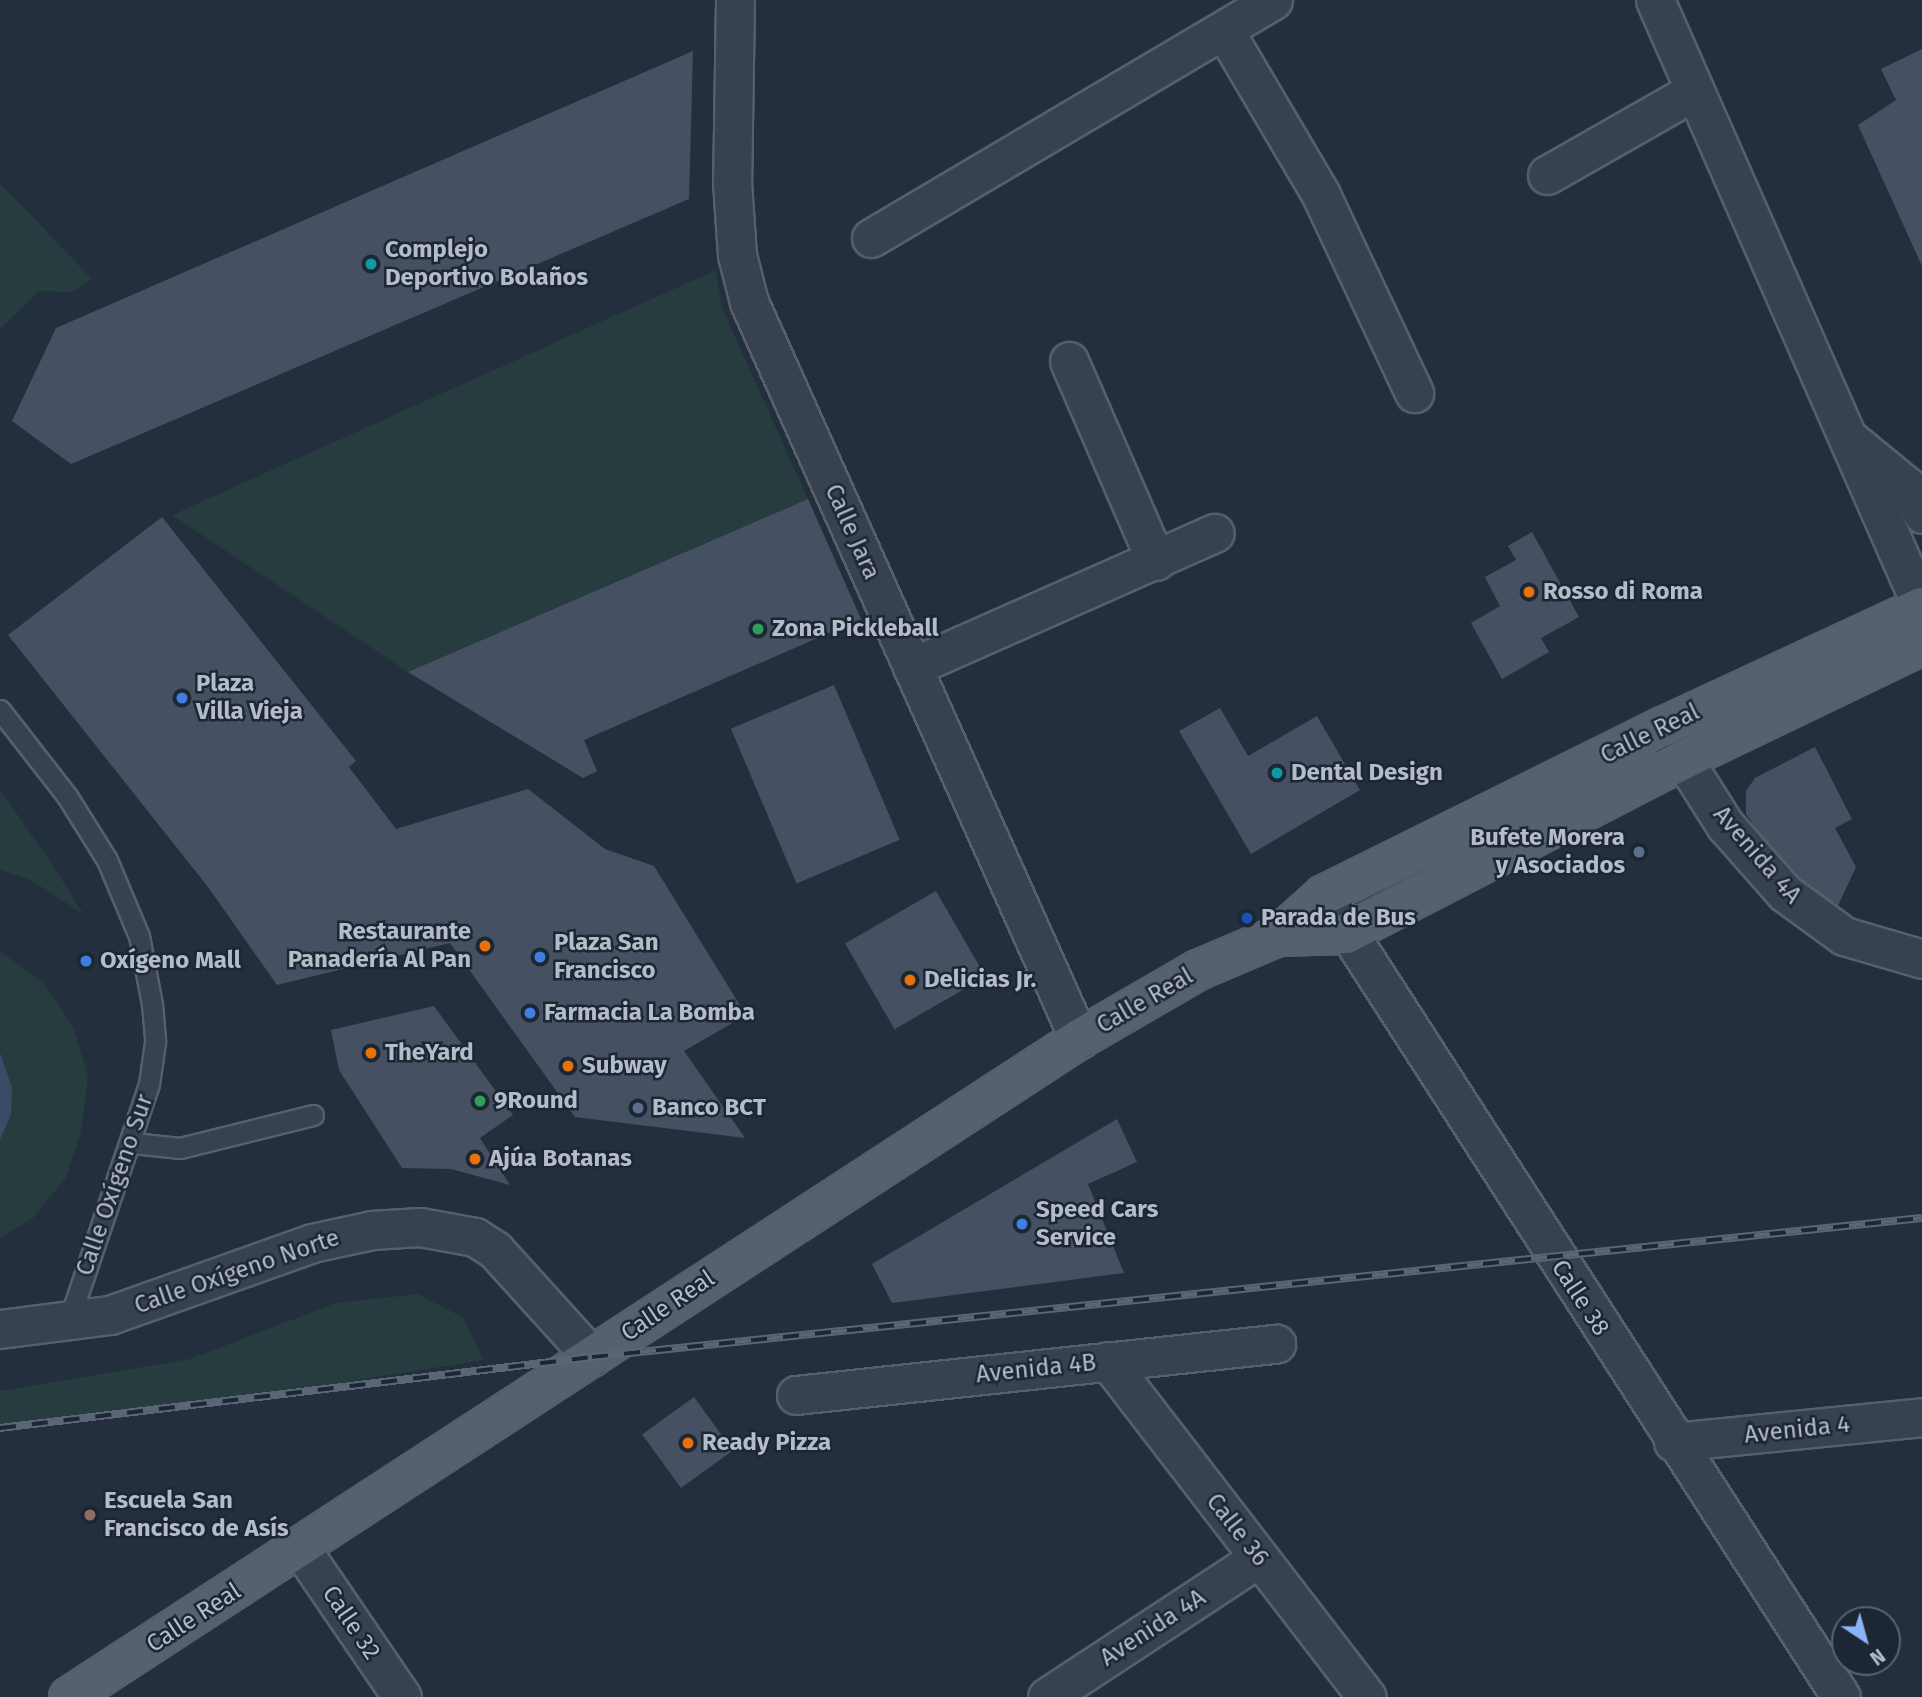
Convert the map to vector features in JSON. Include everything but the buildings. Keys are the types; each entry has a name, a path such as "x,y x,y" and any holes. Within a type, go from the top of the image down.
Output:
{"main road":[{"name":"Calle Real","path":"69,1697 301,1549 1079,1039 1198,970 1278,936 1324,895 1662,727 1922,607"},
{"name":"Calle Real","path":"1278,936 1346,934 1683,760 1922,645"}],"street":[{"name":"Calle Jara","path":"735,0 732,182 737,255 749,302 1079,1039"},
{"path":"871,238 1273,0"},
{"path":"1656,0 1843,434 1922,607"},
{"path":"1224,30 1321,195 1414,393"},
{"path":"1547,175 1694,91"},
{"path":"1069,361 1156,561"},
{"path":"1843,434 1909,488 1922,514"},
{"path":"912,667 1215,533"},
{"name":"Avenida 4A","path":"1662,727 1725,825 1814,918 1844,936 1922,959"},
{"name":"Calle 38","path":"1324,895 1346,934 1673,1443 1841,1697"},
{"name":"Calle Oxígeno Norte","path":"0,1329 68,1323 146,1303 312,1242 372,1230 420,1227 475,1237 495,1250 592,1357"},
{"name":"Avenida 4B","path":"796,1395 1276,1344"},
{"name":"Calle 36","path":"1108,1362 1367,1697"},
{"name":"Avenida 4","path":"1673,1443 1922,1417"},
{"name":"Calle 32","path":"301,1549 402,1697"},
{"name":"Avenida 4A","path":"1047,1697 1259,1558"}],"lane":[{"name":"Calle Oxígeno Sur","path":"0,710 67,796 107,860 139,936 155,1042 133,1143 68,1323"},
{"path":"133,1143 180,1147 313,1115"}],"green space":[{"path":"0,183 92,279 72,292 39,291 0,329"},
{"path":"716,270 722,308 808,499 408,672 172,515"},
{"path":"0,790 84,915 31,880 0,870"},
{"path":"0,951 43,982 73,1026 88,1076 81,1132 66,1177 33,1218 0,1238"},
{"path":"418,1294 464,1318 483,1360 228,1401 0,1427 0,1391 190,1359 336,1303"}],"water":[{"path":"0,1053 12,1088 11,1114 0,1140"}],"railway":[{"path":"0,1428 592,1357 1922,1218"}],"place":[{"name":"Complejo Deportivo Bolaños","path":"371,264"},
{"name":"Rosso di Roma","path":"1529,592"},
{"name":"Zona Pickleball","path":"758,629"},
{"name":"Plaza Villa Vieja","path":"182,698"},
{"name":"Dental Design","path":"1277,773"},
{"name":"Bufete Morera y Asociados","path":"1639,852"},
{"name":"Parada de Bus","path":"1247,918"},
{"name":"Restaurante Panadería Al Pan","path":"485,946"},
{"name":"Plaza San Francisco","path":"540,957"},
{"name":"Oxígeno Mall","path":"86,961"},
{"name":"Delicias Jr.","path":"910,980"},
{"name":"Farmacia La Bomba","path":"530,1013"},
{"name":"TheYard","path":"371,1053"},
{"name":"Subway","path":"568,1066"},
{"name":"9Round","path":"480,1101"},
{"name":"Banco BCT","path":"638,1108"},
{"name":"Ajúa Botanas","path":"475,1159"},
{"name":"Speed Cars Service","path":"1022,1224"},
{"name":"Ready Pizza","path":"688,1443"},
{"name":"Escuela San Francisco de Asís","path":"90,1515"}]}
